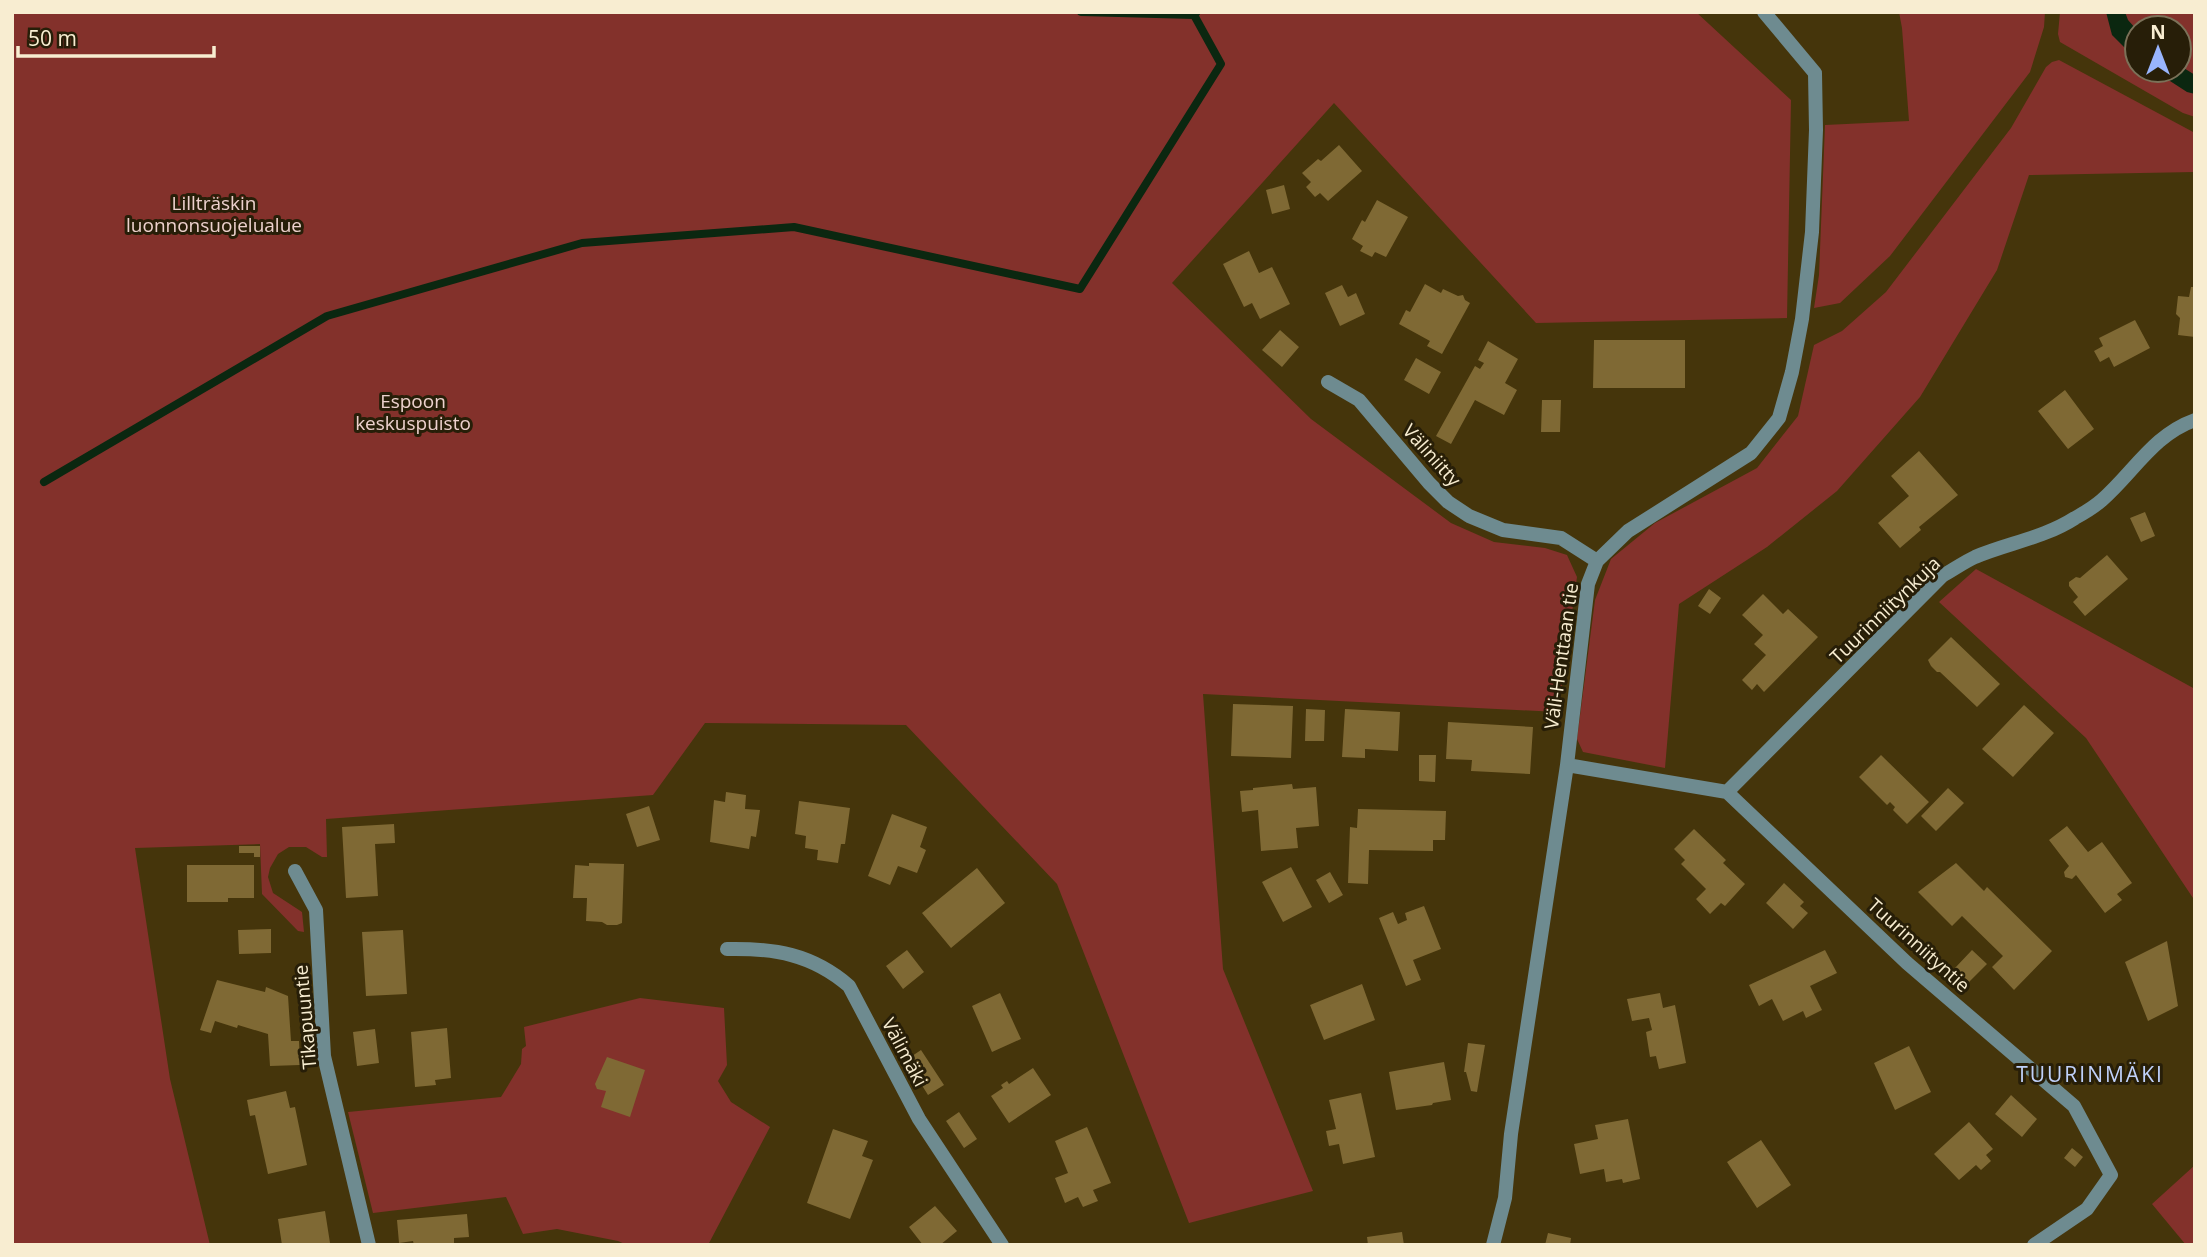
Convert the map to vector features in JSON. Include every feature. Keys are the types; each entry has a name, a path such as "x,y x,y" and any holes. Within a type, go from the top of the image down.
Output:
{"street":[{"name":"Väli-Henttaan tie","path":"1493,1245 1505,1198 1511,1134 1567,765 1588,584 1597,561 1628,531 1751,453 1779,418 1792,372 1800,332 1812,232 1815,73 1764,12"},
{"name":"Väliniitty","path":"1328,382 1359,400 1429,483 1448,502 1469,516 1503,530 1562,538 1597,561"},
{"name":"Tuurinniitynkuja","path":"1727,792 1942,576 1974,558 2039,536 2073,519 2102,500 2148,450 2172,430 2195,420"},
{"path":"1567,765 1727,792"},
{"name":"Tuurinniityntie","path":"1727,792 1908,963 2074,1106 2111,1175 2087,1209 2034,1245"},
{"name":"Tikapuuntie","path":"295,871 316,910 324,1056 369,1245"},
{"name":"Välimäki","path":"727,949 761,948 814,962 849,986 919,1119 1002,1245"}],"green space":[{"name":"Espoon keskuspuisto","path":"12,12 1696,12 1791,100 1787,318 1536,323 1334,103 1172,283 1311,419 1451,523 1494,542 1545,548 1567,555 1577,577 1558,712 1203,694 1223,969 1313,1191 1189,1223 1057,884 906,725 705,723 653,795 326,819 327,857 322,857 306,847 289,847 278,854 268,877 273,893 302,912 304,932 298,931 262,894 260,844 135,848 170,1079 210,1245 12,1245"},
{"path":"1899,12 2045,12 2044,27 2030,72 1890,256 1840,303 1814,308 1819,275 1825,125 1909,121"},
{"path":"2060,12 2195,12 2195,117 2133,84 2193,84 2193,14 2123,14 2123,78 2060,42"},
{"path":"2059,60 2195,133 2195,172 2029,175 1997,270 1920,397 1837,491 1767,547 1679,604 1665,768 1583,752 1577,739 1595,600 1611,559 1655,523 1757,468 1798,416 1814,345 1842,331 1886,292 2011,128 2046,67"},
{"path":"1976,569 2195,689 2195,901 2086,738 1939,602"},
{"path":"640,998 724,1008 727,1065 718,1081 731,1102 770,1127 708,1245 627,1245 557,1229 523,1234 506,1197 373,1213 348,1112 501,1097 521,1064 522,1049 526,1046 524,1027"},
{"path":"2195,1165 2195,1245 2186,1245 2152,1204"}],"shaded area":[{"path":"2106,12 2125,12 2123,46 2112,35"},
{"path":"2193,74 2195,94 2175,84 2193,84"}],"building":[{"path":"1339,145 1362,171 1328,201 1320,193 1315,197 1306,187 1311,182 1302,173"},
{"path":"1284,185 1290,209 1272,214 1266,190"},
{"path":"1377,200 1408,217 1386,257 1375,252 1372,257 1360,251 1363,246 1352,239"},
{"path":"1249,251 1259,273 1272,267 1290,304 1260,319 1252,303 1244,307 1223,264"},
{"path":"1425,284 1441,293 1443,289 1458,296 1463,295 1470,303 1442,354 1427,346 1430,341 1399,324 1406,310 1410,312"},
{"path":"1342,285 1348,297 1356,293 1365,314 1340,326 1325,293"},
{"path":"2191,287 2195,287 2195,337 2178,335 2180,318 2176,314 2178,296 2189,297"},
{"path":"2135,320 2150,348 2114,367 2109,357 2100,362 2094,351 2103,346 2099,338"},
{"path":"1280,330 1299,347 1282,367 1262,350"},
{"path":"1594,340 1685,340 1685,388 1593,388"},
{"path":"1488,341 1518,359 1505,383 1517,390 1504,415 1475,400 1451,444 1436,436 1475,366 1480,369 1484,363 1478,360"},
{"path":"1416,358 1441,372 1429,394 1404,380"},
{"path":"2065,390 2094,429 2068,449 2038,411"},
{"path":"1542,400 1561,400 1560,432 1541,432"},
{"path":"1919,451 1958,495 1919,527 1921,530 1900,548 1878,523 1909,496 1891,476"},
{"path":"2145,512 2155,536 2141,542 2130,518"},
{"path":"2107,555 2128,579 2085,616 2073,602 2078,597 2069,582 2076,577 2080,578"},
{"path":"1709,589 1721,598 1710,614 1698,606"},
{"path":"1763,594 1783,614 1788,609 1818,637 1764,692 1757,684 1752,690 1742,680 1766,655 1754,644 1763,635 1742,615"},
{"path":"1951,637 2000,684 1977,707 1937,672 1928,660"},
{"path":"1233,704 1293,706 1291,758 1231,756"},
{"path":"2024,705 2054,733 2013,777 1982,749"},
{"path":"1306,709 1325,710 1324,741 1305,741"},
{"path":"1345,709 1400,712 1398,751 1365,749 1365,758 1342,757"},
{"path":"1448,722 1533,727 1530,774 1471,771 1472,760 1446,759"},
{"path":"1419,755 1436,755 1435,782 1419,781"},
{"path":"1881,755 1929,802 1907,824 1893,810 1895,807 1890,802 1887,805 1859,777"},
{"path":"1292,784 1293,789 1316,787 1319,826 1296,828 1298,848 1261,851 1258,810 1242,812 1240,791"},
{"path":"1948,788 1964,803 1936,831 1921,816"},
{"path":"726,792 746,795 745,809 760,810 756,837 751,836 749,849 710,842 714,800 725,802"},
{"path":"799,801 850,808 845,844 841,844 838,863 817,860 818,850 805,848 806,836 795,834"},
{"path":"649,806 660,840 637,847 626,814"},
{"path":"1358,809 1446,811 1445,840 1433,840 1433,851 1369,850 1368,884 1348,883 1350,827 1357,828"},
{"path":"892,814 927,827 920,847 926,850 917,873 898,866 890,885 868,876"},
{"path":"394,824 395,843 375,844 378,896 346,898 342,827"},
{"path":"2067,826 2088,852 2102,842 2132,883 2117,894 2122,900 2105,913 2076,875 2072,879 2065,877 2064,872 2069,866 2049,840"},
{"path":"1694,829 1726,860 1723,863 1745,884 1725,906 1721,903 1710,914 1696,899 1706,889 1681,864 1685,860 1674,849"},
{"path":"239,846 260,846 260,857 254,857 254,853 239,853"},
{"path":"589,863 624,864 622,923 607,925 586,921 587,898 573,898 575,865 589,866"},
{"path":"1956,863 1984,891 1987,887 2052,951 2014,990 1992,967 2003,956 1962,916 1952,926 1918,892"},
{"path":"187,865 254,865 254,898 228,898 228,902 187,902"},
{"path":"1291,867 1312,907 1283,922 1262,882"},
{"path":"977,868 1005,903 951,948 922,913"},
{"path":"1330,872 1343,895 1329,903 1316,880"},
{"path":"1784,883 1804,902 1800,906 1808,913 1793,929 1766,903"},
{"path":"1424,906 1441,949 1413,960 1421,980 1406,986 1379,918 1393,912 1398,924 1407,920 1405,913"},
{"path":"271,929 271,953 239,954 238,930"},
{"path":"403,930 407,994 366,996 362,932"},
{"path":"2167,941 2178,1006 2148,1021 2125,962"},
{"path":"907,950 924,972 903,989 886,966"},
{"path":"1825,950 1837,973 1810,986 1822,1010 1806,1018 1803,1011 1783,1021 1772,999 1759,1006 1749,985"},
{"path":"1972,950 1987,964 1969,982 1955,968"},
{"path":"217,980 265,992 266,987 288,996 291,1041 299,1041 300,1065 270,1066 268,1034 215,1021 211,1033 200,1030"},
{"path":"1362,984 1375,1020 1324,1040 1310,1005"},
{"path":"1000,993 1021,1039 992,1052 972,1006"},
{"path":"1660,993 1663,1008 1675,1005 1686,1063 1659,1069 1656,1056 1650,1057 1646,1032 1652,1030 1649,1018 1632,1021 1627,999"},
{"path":"447,1028 451,1078 435,1080 436,1085 415,1087 411,1032"},
{"path":"375,1029 379,1063 357,1066 353,1032"},
{"path":"1468,1043 1485,1045 1477,1092 1471,1091 1464,1072"},
{"path":"1909,1046 1931,1092 1895,1110 1874,1063"},
{"path":"921,1050 944,1085 928,1095 906,1060"},
{"path":"607,1057 645,1070 630,1117 601,1107 606,1091 597,1089 595,1084"},
{"path":"1444,1062 1451,1100 1396,1110 1389,1072"},
{"path":"1033,1068 1051,1095 1009,1123 991,1096 1003,1088 1001,1085 1007,1081 1009,1084"},
{"path":"286,1091 290,1108 295,1107 307,1165 268,1174 255,1115 250,1116 247,1100"},
{"path":"1361,1093 1375,1157 1343,1164 1339,1144 1329,1146 1326,1131 1336,1129 1329,1100"},
{"path":"2011,1095 2037,1119 2022,1137 1995,1114"},
{"path":"959,1112 977,1139 964,1148 946,1121"},
{"path":"1628,1119 1640,1179 1623,1183 1622,1179 1606,1182 1604,1169 1580,1174 1574,1144 1598,1139 1595,1125"},
{"path":"1969,1122 1993,1149 1986,1155 1991,1161 1981,1170 1976,1165 1959,1180 1934,1154"},
{"path":"1087,1127 1111,1183 1093,1190 1098,1201 1083,1207 1078,1197 1065,1203 1055,1178 1068,1173 1055,1141"},
{"path":"833,1129 868,1141 862,1156 873,1160 850,1219 807,1203"},
{"path":"1761,1140 1791,1185 1757,1208 1727,1162"},
{"path":"2072,1148 2083,1157 2075,1167 2064,1158"},
{"path":"935,1206 957,1231 940,1245 923,1245 909,1227"},
{"path":"325,1211 330,1243 282,1245 278,1219"},
{"path":"467,1214 469,1237 454,1238 454,1245 414,1245 413,1241 399,1243 397,1220"},
{"path":"1402,1232 1404,1245 1368,1245 1367,1237"},
{"path":"1548,1233 1571,1238 1570,1245 1545,1245"}],"waterway":[{"path":"1081,12 1196,13"},
{"path":"44,482 327,316 582,243 794,227 1080,289 1221,64 1194,15"}],"district":[{"name":"TUURINMÄKI","path":"2090,1074"}],"park label":[{"name":"Lillträskin luonnonsuojelualue","path":"214,214"}]}
